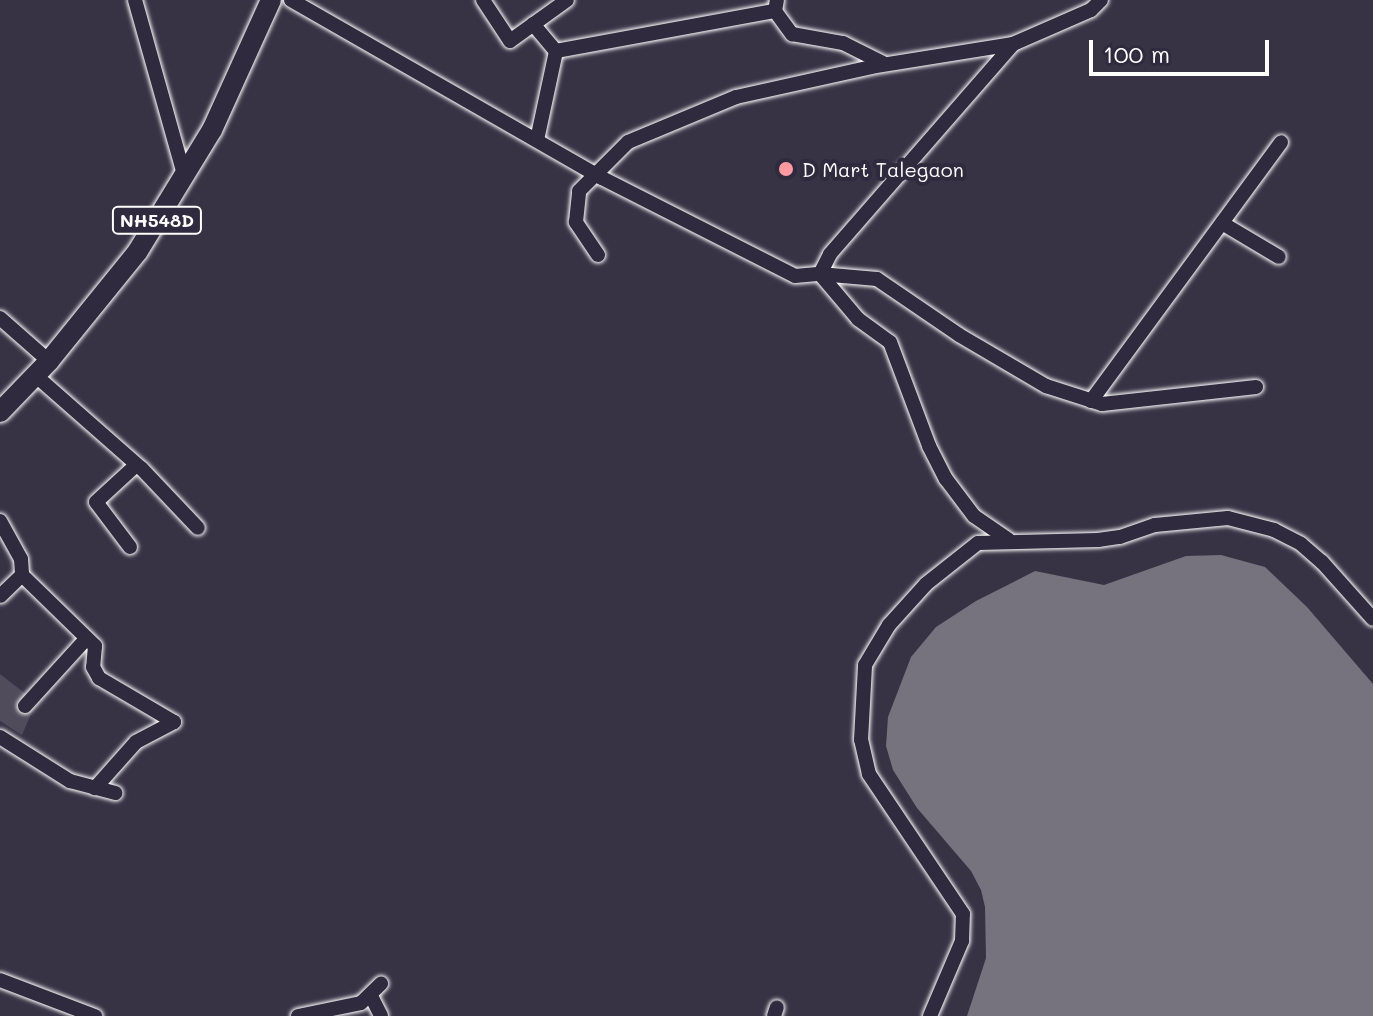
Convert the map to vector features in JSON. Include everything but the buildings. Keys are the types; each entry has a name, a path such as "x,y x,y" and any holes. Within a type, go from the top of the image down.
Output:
{"highway":[{"name":"NH548D","path":"0,412 42,368 138,251 212,130 271,0"}],"street":[{"path":"135,0 185,178"},
{"path":"291,0 595,174 795,276 820,274 877,279 959,335 1046,386 1091,401 1132,403 1256,387"},
{"path":"483,0 510,41 561,1"},
{"path":"598,255 576,222 579,191 628,142 736,97 885,64 1013,44 1091,10 1101,0"},
{"path":"556,51 776,6 792,34 843,43 885,64"},
{"path":"533,24 556,51"},
{"path":"820,274 830,254 1013,44"},
{"path":"537,140 556,51"},
{"path":"1091,401 1281,142"},
{"path":"1222,223 1279,257"},
{"path":"820,274 858,319 890,342 929,446 946,479 974,516 1011,541"},
{"path":"0,318 42,368 198,528"},
{"path":"130,547 96,502 135,466"},
{"path":"930,1016 962,941 963,914 869,774 861,740 861,683 874,646 926,584 978,543 1098,540 1120,537 1155,525 1217,518 1256,524 1301,544 1322,562 1373,619"},
{"path":"0,521 21,559 22,575 95,646 93,667 99,678 174,722 136,742 95,788"},
{"path":"0,596 22,575"},
{"path":"25,706 86,639"},
{"path":"0,737 70,781 115,793"},
{"path":"0,980 95,1016"},
{"path":"298,1016 361,1003 376,990 381,1016"}],"shaded area":[{"path":"1221,555 1265,567 1307,607 1373,684 1373,1016 967,1016 986,958 985,907 981,890 971,871 917,808 893,770 886,746 888,717 911,657 936,627 976,601 1035,571 1104,585 1186,556"},
{"path":"0,674 36,702 22,735 0,721"}],"place":[{"name":"D Mart Talegaon","path":"786,169"}]}
